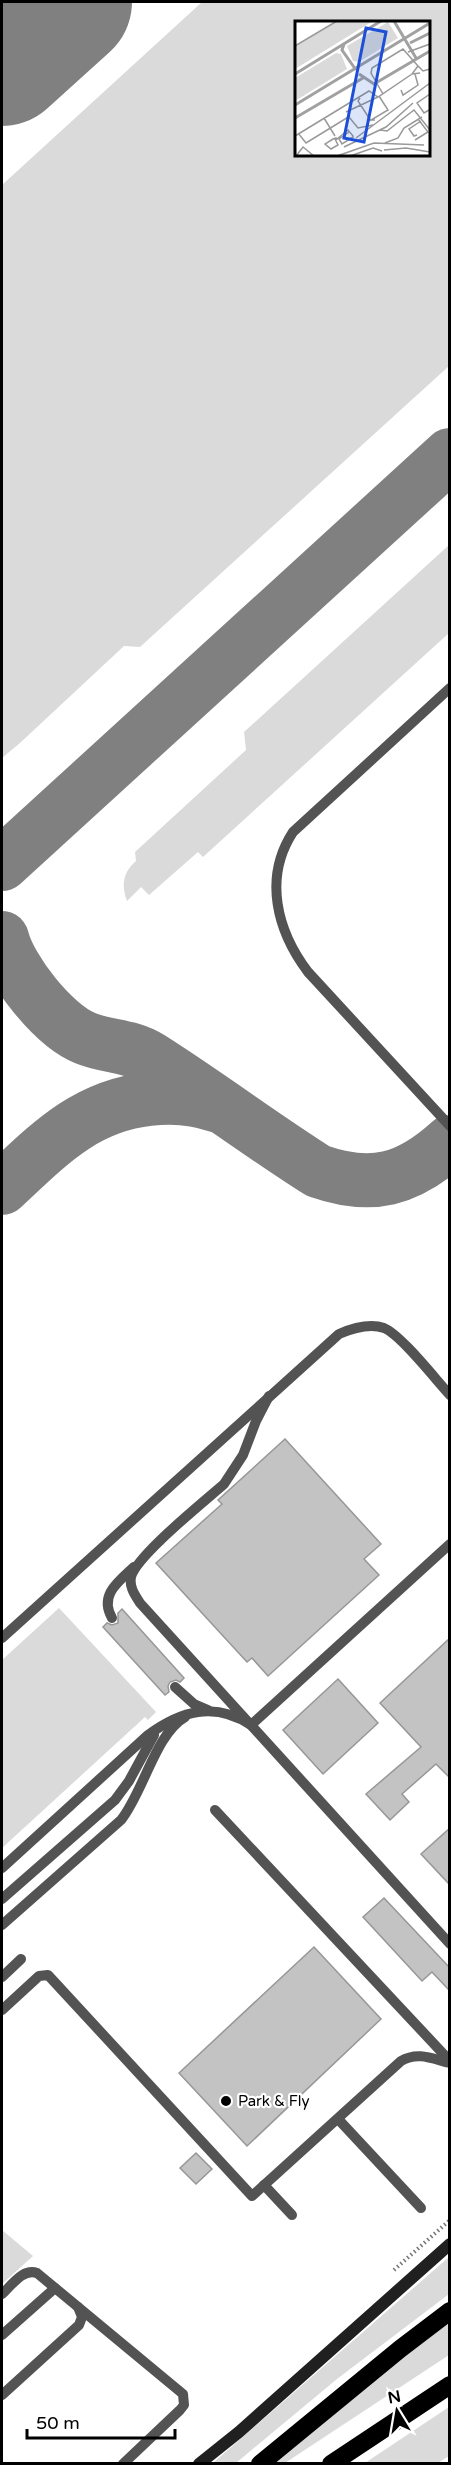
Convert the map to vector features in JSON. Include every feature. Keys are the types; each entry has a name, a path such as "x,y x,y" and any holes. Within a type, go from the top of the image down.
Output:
{"highway":[{"path":"260,2463 373,2370 450,2311"},
{"path":"331,2463 450,2385"}],"street":[{"path":"199,2463 239,2432 450,2244"}],"lane":[{"path":"450,688 293,832 281,854 276,888 282,926 298,958 450,1126"},
{"path":"2,1638 332,1339 353,1329 373,1326 387,1330 395,1335 450,1395"},
{"path":"112,1618 108,1611 109,1594 113,1587 224,1484 243,1455 256,1420 269,1396"},
{"path":"251,1725 450,1544"},
{"path":"140,1561 131,1578 134,1594 450,1944"},
{"path":"174,1687 195,1709"},
{"path":"2,1868 148,1735 169,1720 195,1709 234,1715 251,1725"},
{"path":"2,1925 121,1820 135,1799 165,1738 180,1720 195,1709"},
{"path":"2,1899 115,1800 129,1781 153,1737 169,1720"},
{"path":"215,1810 450,2062"},
{"path":"2,1977 21,1959"},
{"path":"2,2010 39,1976 48,1975 252,2196 405,2058 420,2055 450,2062"},
{"path":"338,2119 422,2208"},
{"path":"264,2185 292,2215"},
{"path":"2,2294 27,2272 37,2273 181,2391 184,2405 180,2410 123,2463"},
{"path":"2,2335 55,2288"},
{"path":"2,2396 79,2325 82,2317 78,2307"}],"shaded area":[{"path":"202,2 449,2 449,366 140,647 124,646 2,758 2,185"},
{"path":"449,545 449,633 203,857 198,852 149,895 141,887 127,901 124,879 136,861 135,852 246,750 244,732"},
{"path":"59,1608 156,1712 148,1720 145,1717 2,1848 2,1660"},
{"path":"2,2230 33,2256 2,2284"},
{"path":"449,2257 449,2294 337,2379 236,2463 213,2463"},
{"path":"449,2323 449,2355 285,2463 271,2464 406,2355"},
{"path":"449,2407 449,2456 438,2463 365,2463"}],"building":[{"path":"285,1439 381,1544 364,1559 379,1575 268,1676 252,1658 247,1662 156,1563 222,1504 218,1500"},
{"path":"122,1609 184,1678 180,1682 176,1680 170,1682 169,1692 165,1695 103,1627 107,1623 112,1625 118,1623 118,1613"},
{"path":"450,1638 450,1778 436,1764 402,1794 409,1802 390,1820 366,1794 421,1747 380,1703"},
{"path":"338,1679 378,1723 323,1774 283,1730"},
{"path":"450,1828 450,1885 421,1854"},
{"path":"384,1898 450,1968 450,1991 432,1972 422,1981 363,1917"},
{"path":"314,1947 381,2019 247,2146 179,2073"},
{"path":"196,2153 212,2169 196,2184 180,2168"}],"taxiway":[{"path":"2,864 450,455"},
{"path":"2,938 14,965 34,995 73,1031 93,1041 134,1051 150,1058 318,1171 356,1180 388,1178 419,1165 450,1142"},
{"path":"2,1188 68,1130 105,1110 126,1103 167,1098 193,1099 218,1106"}],"runway":[{"path":"2,59 65,2"}],"place":[{"name":"Park & Fly","path":"226,2101"}]}
